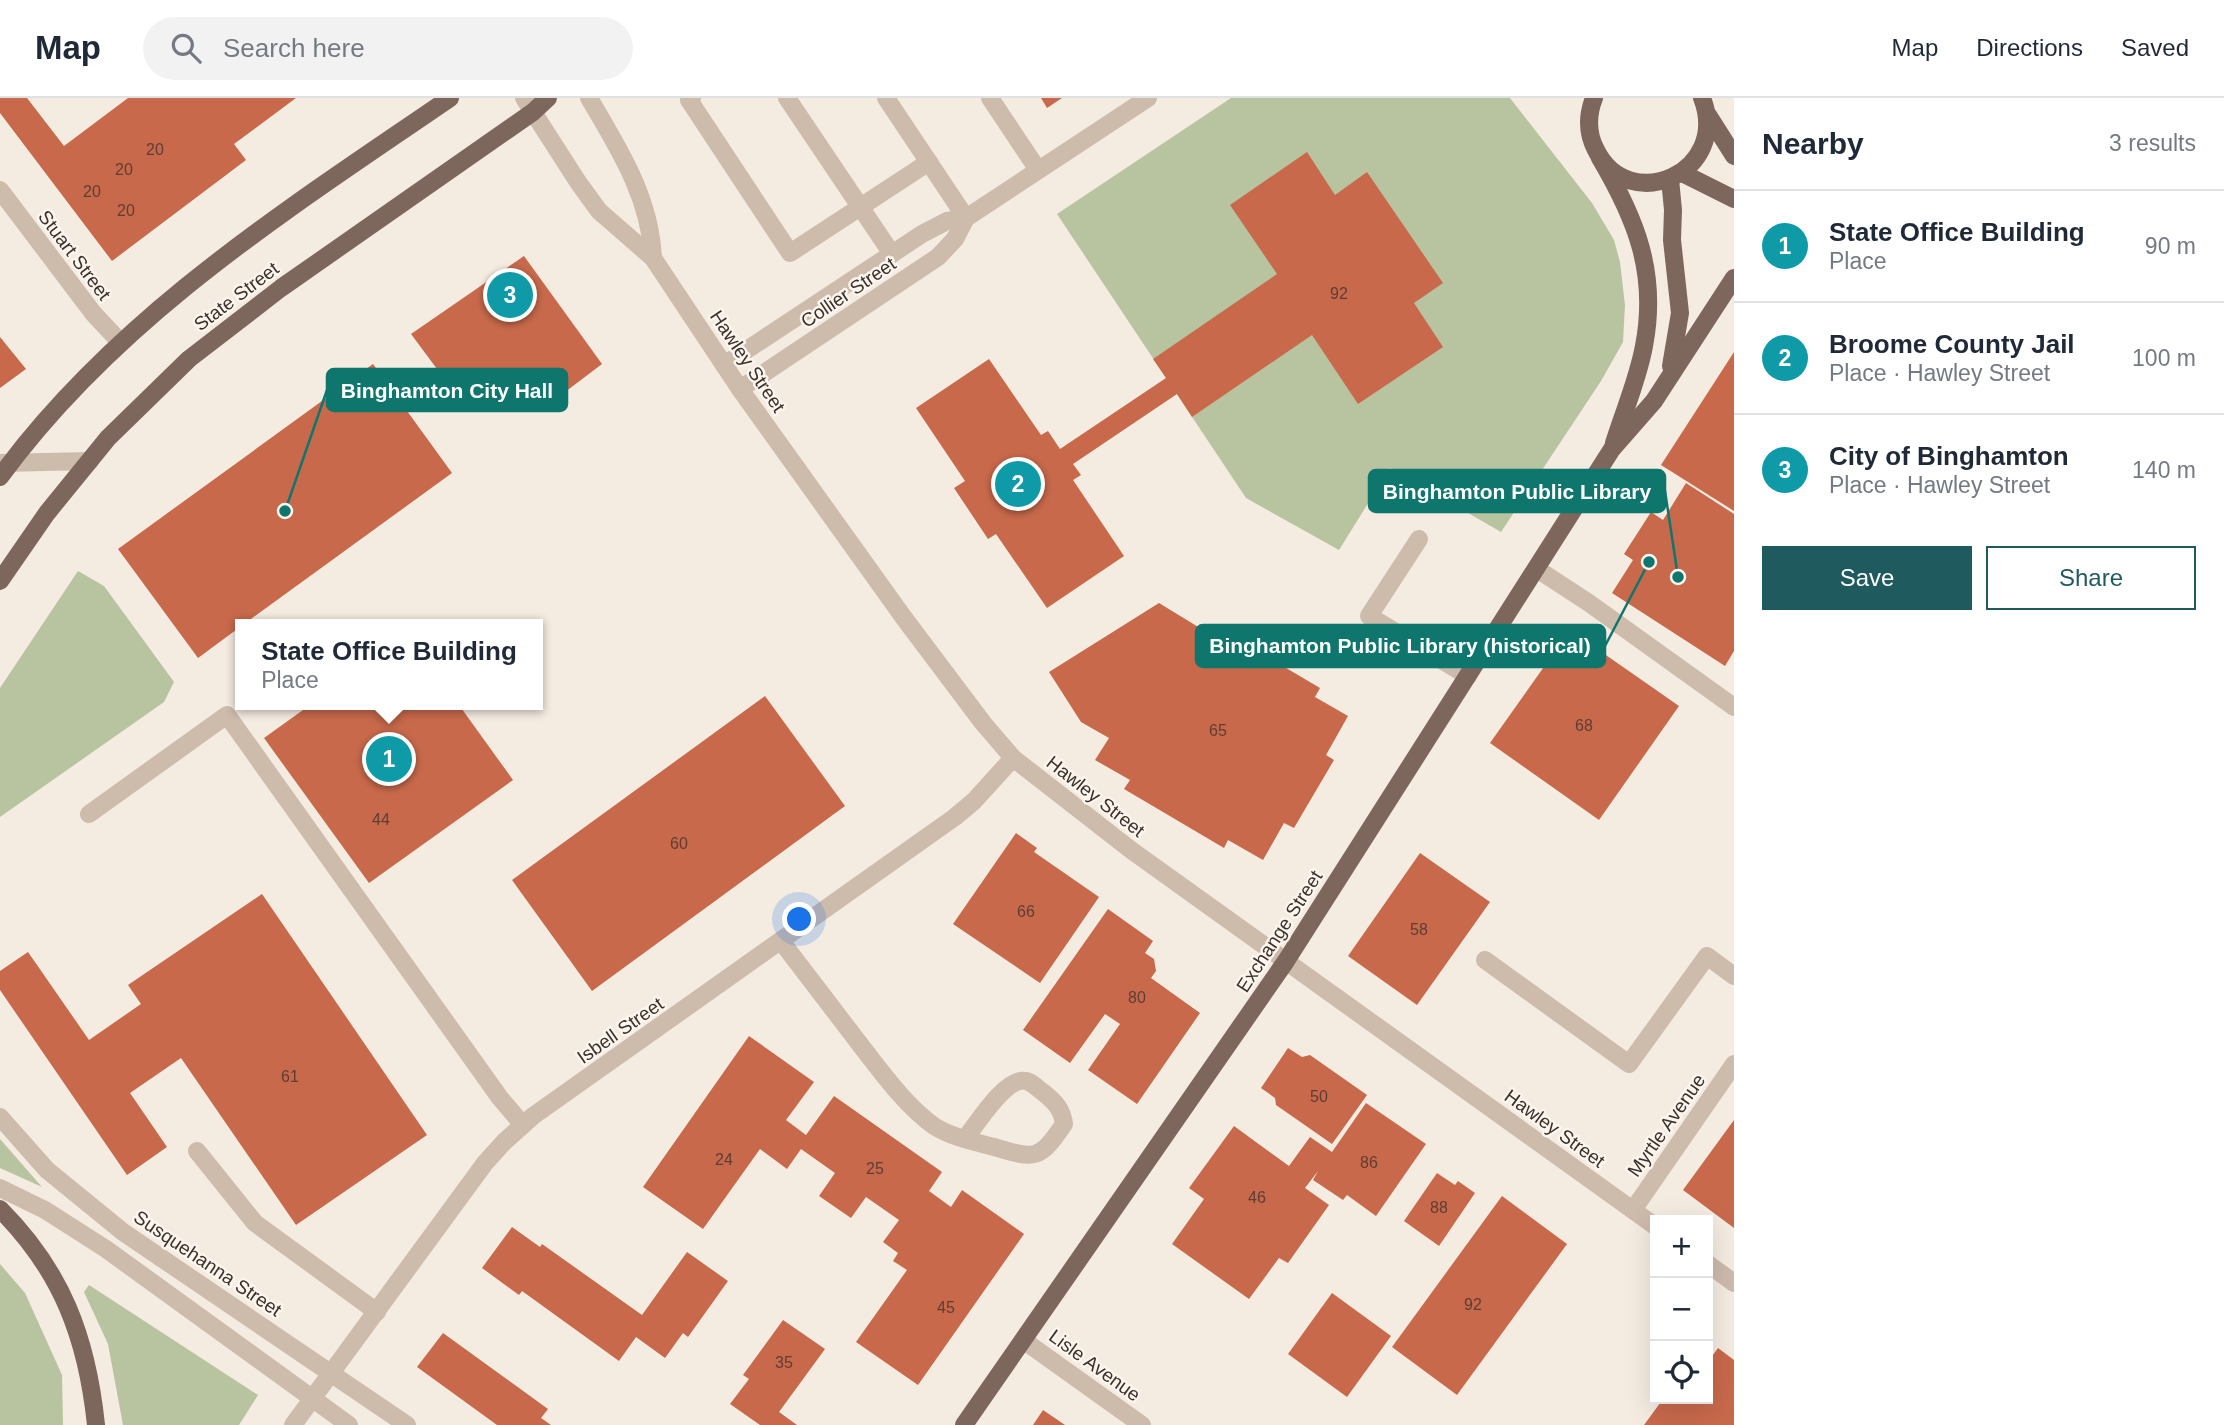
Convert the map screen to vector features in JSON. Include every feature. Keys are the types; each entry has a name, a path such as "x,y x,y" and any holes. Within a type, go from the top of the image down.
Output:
{"main road":[{"name":"State Street","path":"0,478 5,463 64,399 120,342 171,297 221,258 450,98"},
{"name":"State Street","path":"0,581 47,513 90,461 145,401 212,339 528,105 548,98"},
{"name":"Exchange Street","path":"1577,98 1600,158 1634,225 1646,263 1648,311 1644,346 1612,449"},
{"path":"1590,133 1590,112 1594,98"},
{"path":"1705,103 1734,156"},
{"path":"1600,158 1614,172 1631,180 1651,183 1676,176 1696,159 1703,148 1707,136 1705,103"},
{"name":"Exchange Street","path":"1662,389 1672,363 1680,313 1672,240 1676,176"},
{"path":"1676,176 1734,199"},
{"name":"Exchange Street","path":"964,1425 1286,961 1612,449 1646,412 1734,278"},
{"path":"0,1209 36,1250 67,1303 85,1355 96,1425"}],"street":[{"name":"Hawley Street","path":"589,98 626,161 641,194 650,228 653,258"},
{"path":"692,98 689,100 790,253 929,162"},
{"path":"787,98 892,254"},
{"path":"886,98 966,218"},
{"path":"990,98 1038,170"},
{"name":"Collier Street","path":"724,365 930,229 947,221 966,218 1149,98"},
{"name":"Hawley Street","path":"528,105 599,211 653,258 740,389 904,618 983,723 1013,758 1108,833 1650,1222"},
{"name":"Stuart Street","path":"0,190 88,307 120,342"},
{"name":"Collier Street","path":"740,389 938,257 955,239 966,218"},
{"path":"5,463 90,461"},
{"path":"1419,538 1369,616 1468,676"},
{"path":"1536,569 1589,603 1734,707"},
{"path":"89,814 226,715 500,1098 523,1125"},
{"name":"Isbell Street","path":"293,1425 485,1163 523,1125 965,809 1013,758"},
{"path":"782,941 882,1072 935,1127 965,1139 1027,1156 1038,1154 1050,1144 1063,1124 1062,1113 1054,1101 1028,1081 1020,1080 1006,1086 965,1139"},
{"path":"1485,960 1629,1064 1706,956 1734,976"},
{"name":"Myrtle Avenue","path":"1633,1210 1734,1064"},
{"name":"Susquehanna Street","path":"0,1117 47,1170 123,1232 407,1425"},
{"path":"197,1151 255,1223 377,1312"},
{"path":"0,1188 45,1210 106,1248 349,1425"},
{"path":"1713,1268 1734,1283"},
{"name":"Lisle Avenue","path":"1023,1340 1142,1425"}],"green space":[{"path":"1231,98 1510,98 1592,203 1614,240 1620,262 1625,305 1623,342 1601,381 1501,532 1390,468 1339,550 1246,498 1057,214"},
{"path":"78,571 104,586 174,682 164,702 0,817 0,688"},
{"path":"0,1139 42,1187 0,1168"},
{"path":"0,1264 25,1293 62,1375 63,1425 0,1425"},
{"path":"89,1285 258,1395 239,1425 123,1425 108,1344 84,1292"}],"building":[{"path":"0,98 27,98 64,146 128,98 296,98 234,144 246,160 112,261 0,113"},
{"path":"1041,98 1062,98 1047,108"},
{"path":"1307,152 1335,195 1367,172 1443,283 1414,303 1443,347 1358,404 1312,335 1192,417 1177,394 1073,464 1081,475 1073,480 1124,556 1047,608 996,534 988,539 954,488 965,481 916,408 989,359 1041,435 1048,431 1060,449 1166,378 1153,359 1277,274 1230,205"},
{"path":"524,256 602,364 565,392 440,373 411,334"},
{"path":"0,337 26,369 0,388"},
{"path":"1734,352 1734,511 1661,465"},
{"path":"373,364 452,473 251,619 235,619 235,631 198,658 118,549"},
{"path":"1686,483 1734,514 1734,651 1725,666 1612,593 1633,560 1624,554 1651,512 1663,520"},
{"path":"1159,603 1213,636 1218,628 1320,688 1315,697 1348,716 1326,755 1334,760 1294,828 1284,823 1263,860 1228,840 1224,848 1124,789 1130,780 1095,760 1109,738 1081,722 1049,672"},
{"path":"1570,630 1679,706 1599,820 1490,743"},
{"path":"765,696 845,806 592,991 512,880"},
{"path":"303,710 463,710 513,780 369,883 264,738"},
{"path":"1016,833 1037,848 1034,852 1099,897 1040,983 953,924"},
{"path":"1420,853 1490,902 1417,1005 1348,956"},
{"path":"262,894 427,1135 296,1225 181,1058 130,1093 167,1147 127,1175 0,990 0,971 28,952 89,1040 141,1004 128,985"},
{"path":"1108,909 1153,941 1145,953 1154,959 1156,971 1151,978 1200,1013 1137,1104 1088,1070 1120,1024 1105,1014 1070,1063 1023,1030"},
{"path":"749,1036 814,1082 786,1120 806,1135 834,1096 942,1172 929,1191 951,1207 962,1190 1024,1234 918,1385 856,1342 907,1270 893,1261 898,1253 883,1242 899,1220 866,1197 851,1218 819,1196 835,1173 801,1149 787,1169 760,1149 703,1229 643,1187"},
{"path":"1288,1048 1302,1057 1310,1055 1367,1095 1332,1144 1276,1105 1275,1098 1261,1088"},
{"path":"1366,1103 1426,1144 1376,1216 1347,1195 1343,1200 1313,1180 1318,1171 1305,1188 1329,1205 1288,1263 1279,1258 1249,1299 1172,1244 1204,1199 1189,1188 1234,1126 1289,1166 1310,1137 1332,1152"},
{"path":"1734,1120 1734,1228 1683,1190"},
{"path":"1437,1173 1455,1185 1458,1181 1475,1193 1439,1246 1404,1221"},
{"path":"1502,1196 1567,1244 1457,1395 1392,1347"},
{"path":"512,1227 540,1247 542,1244 642,1315 687,1252 728,1281 688,1337 683,1333 665,1358 636,1337 619,1361 522,1291 519,1295 482,1268"},
{"path":"1332,1293 1391,1336 1347,1397 1288,1354"},
{"path":"783,1320 825,1349 779,1412 797,1425 760,1425 730,1404 749,1379 743,1375"},
{"path":"443,1333 548,1409 541,1418 551,1425 497,1425 417,1367"},
{"path":"1718,1348 1734,1360 1734,1425 1644,1425 1659,1404 1713,1404 1713,1355"},
{"path":"1043,1410 1065,1425 1033,1425"}],"place":[{"name":"City of Binghamton","path":"510,295"},
{"name":"Broome County Jail","path":"1018,484"},
{"name":"Binghamton City Hall","path":"285,511"},
{"name":"Binghamton Public Library (historical)","path":"1649,562"},
{"name":"Binghamton Public Library","path":"1678,577"},
{"name":"State Office Building","path":"389,759"}]}
